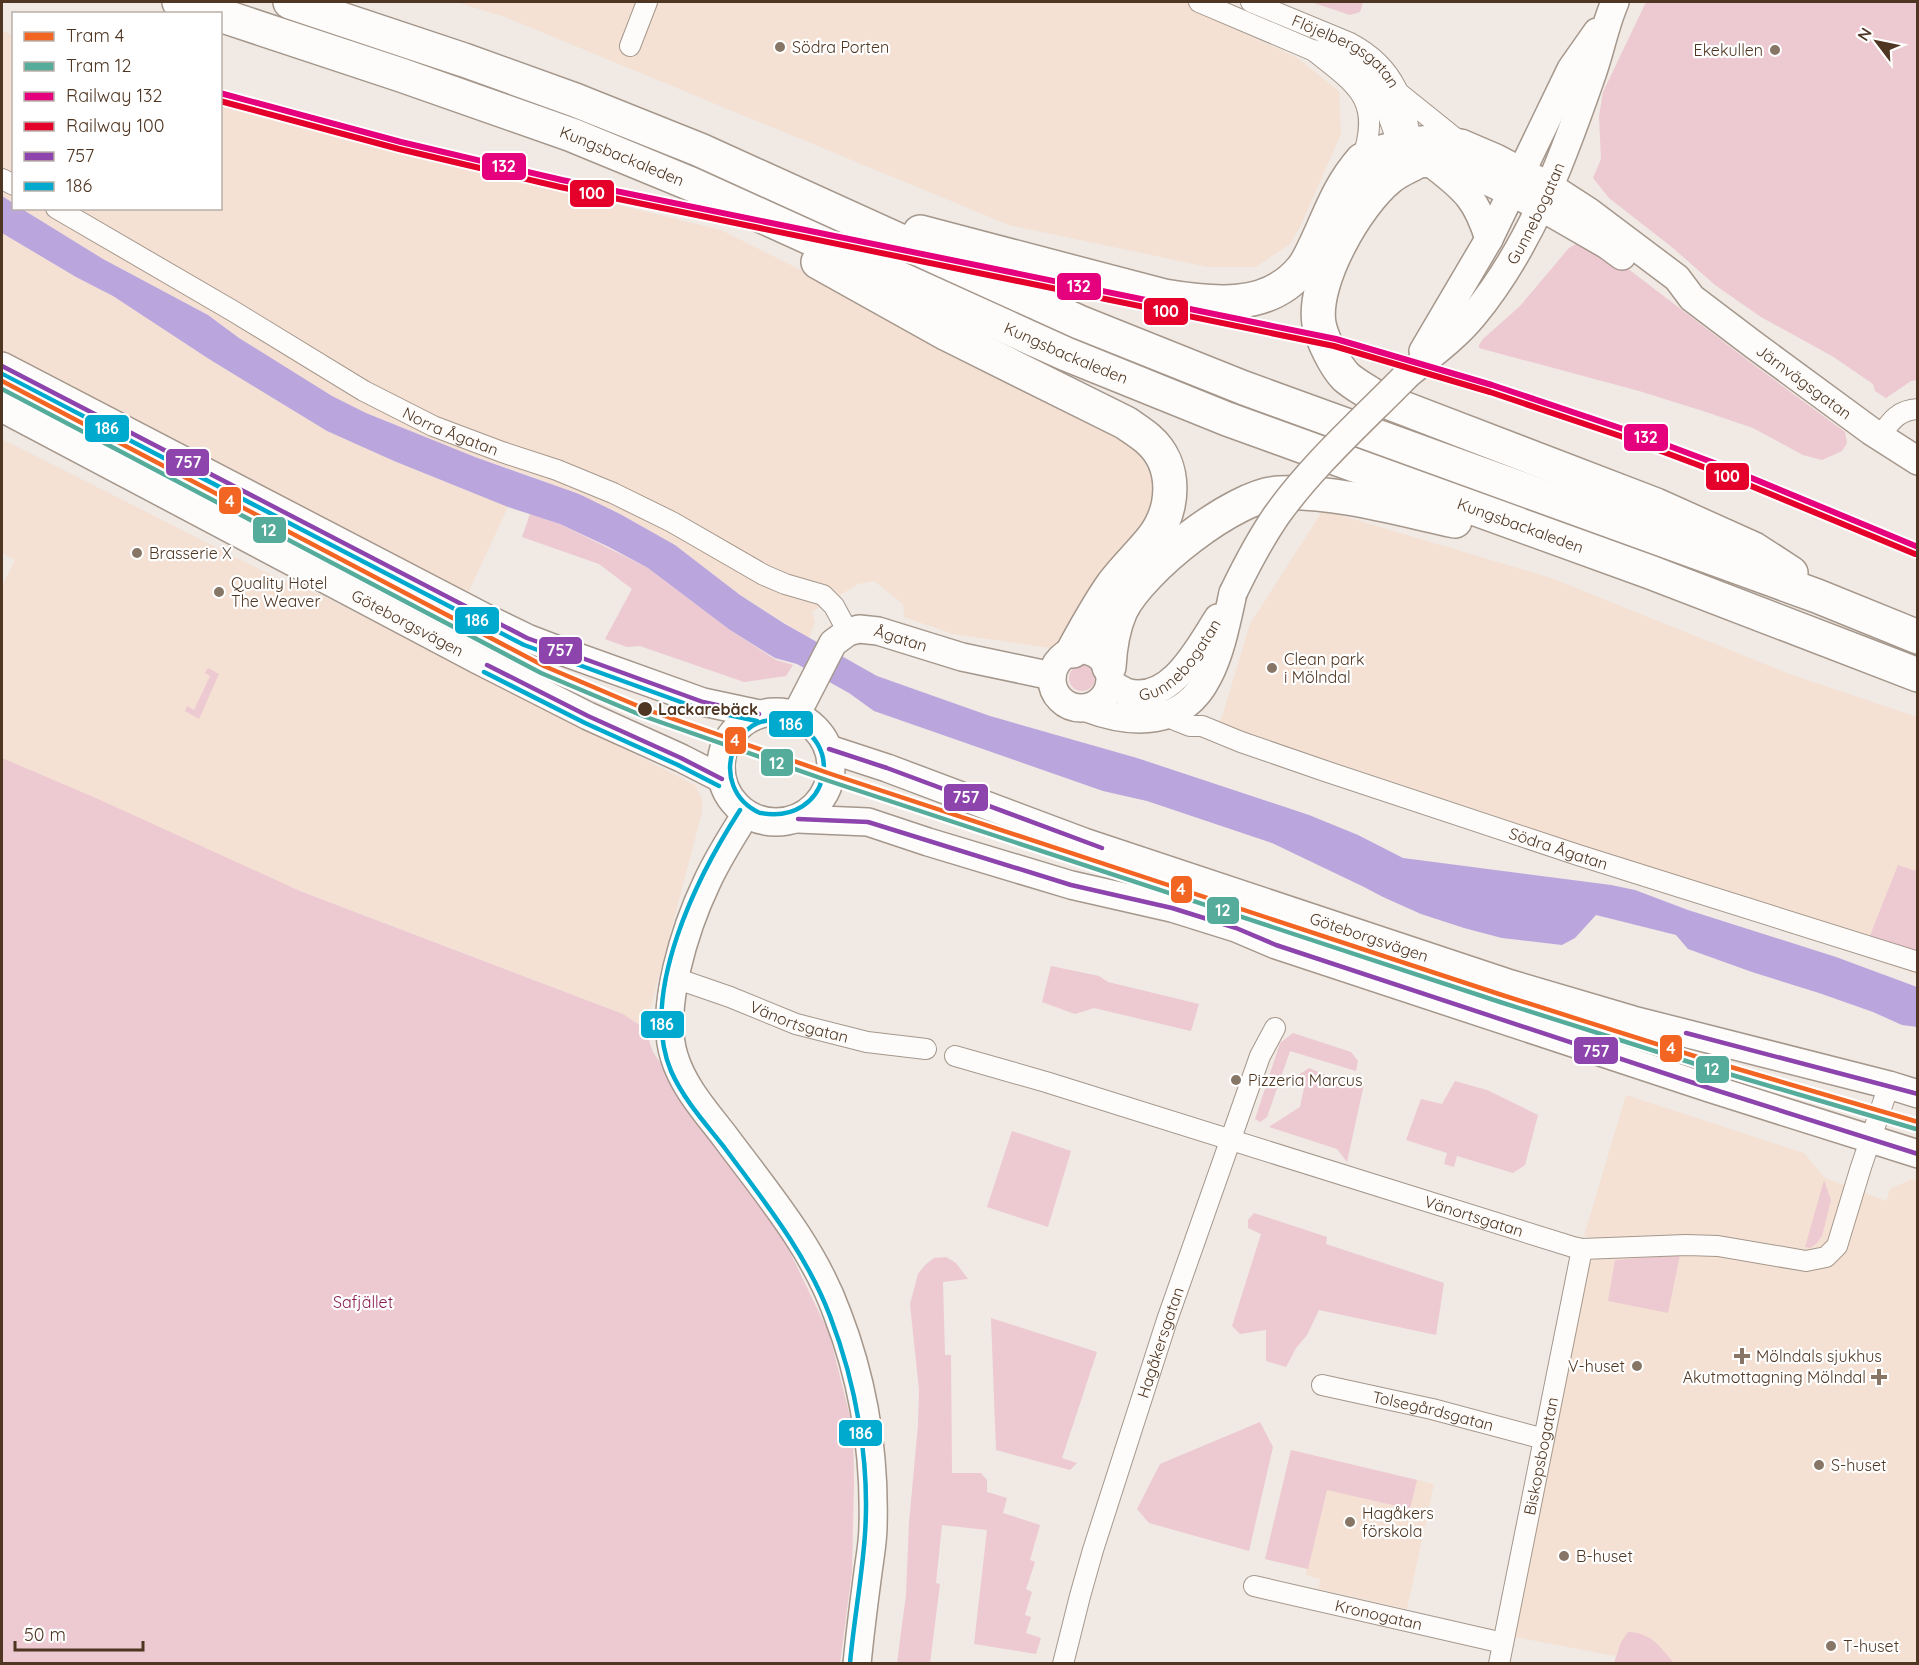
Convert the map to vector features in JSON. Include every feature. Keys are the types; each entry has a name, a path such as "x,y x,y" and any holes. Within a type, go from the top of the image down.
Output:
{"highway":[{"path":"179,2 209,12"},
{"name":"Kungsbackaleden","path":"290,2 575,100 700,150 1079,322 1244,388 1817,596 1917,637"},
{"name":"Kungsbackaleden","path":"222,16 572,135 691,184 1076,358 1249,427 1650,572 1917,675"},
{"path":"1413,153 1375,191 1341,240 1325,277 1320,300 1319,324 1333,360 1346,377 1377,398 1656,506 1754,549 1788,571 1817,596"},
{"path":"848,216 946,238 1164,296 1196,301 1248,301 1270,294 1288,283 1304,268 1340,190 1362,160"},
{"path":"691,184 839,275 947,334 1116,418 1149,440 1161,454 1171,489 1164,520 1153,537 1112,585 1073,651"},
{"path":"1109,675 1110,647 1116,622 1122,608 1149,574 1198,532 1225,513 1254,498 1277,493 1331,496 1457,521 1650,572"}],"main road":[{"name":"Gunnebogatan","path":"1460,313 1489,239 1571,69 1612,9"},
{"name":"Gunnebogatan","path":"1109,675 1127,693 1144,694 1161,688 1178,676 1220,625 1251,556 1276,516 1306,479 1408,374 1460,313 1501,279 1524,241 1546,197 1592,76 1612,9"},
{"name":"Flöjelbergsgatan","path":"1413,153 1432,139 1461,143 1516,182 1546,197"},
{"name":"Flöjelbergsgatan","path":"1362,160 1381,148 1413,153 1464,170 1516,182"},
{"path":"1413,153 1451,179 1472,199 1481,215 1489,239"},
{"name":"Järnvägsgatan","path":"1546,197 1606,245 1670,290 1692,298 1917,461"},
{"path":"2,366 527,638 703,702 759,714 775,712 795,715 814,726 820,733 829,749 831,774 826,793 814,808 798,819"},
{"name":"Göteborgsvägen","path":"2,408 488,665 588,716 722,779"},
{"path":"1086,708 1103,699 1108,691 1109,675 1104,660 1094,652 1073,651 1059,661 1052,676 1054,689 1060,699 1070,706 1086,708 1107,716 1150,719 1165,716 1182,707 1197,694 1208,677 1220,625"},
{"name":"Ågatan","path":"841,638 859,629 867,629 962,657 1052,676"},
{"path":"795,715 812,683 841,638"},
{"path":"759,714 739,726 729,739 722,756 722,779 733,802 746,814 760,820 775,823 798,819 868,822 1071,885 1172,908 1236,928 1276,945 1917,1154"},
{"name":"Göteborgsvägen","path":"829,749 887,768 1084,842 1511,984 1633,1020 1917,1094"},
{"path":"746,814 727,844 700,899 685,942 670,1007 670,1033 674,1056 692,1093 791,1225 812,1260 837,1312 856,1373 864,1409 873,1479 873,1528 857,1664"}],"street":[{"path":"630,45 647,2"},
{"name":"Flöjelbergsgatan","path":"1199,2 1312,50 1334,53 1365,68 1377,85 1413,153"},
{"name":"Flöjelbergsgatan","path":"1251,2 1362,49 1377,61 1388,73 1399,93 1407,116 1413,153"},
{"name":"Flöjelbergsgatan","path":"1312,50 1358,88 1364,100 1371,126 1362,160"},
{"name":"Flöjelbergsgatan","path":"1399,93 1461,143"},
{"name":"Norra Ågatan","path":"59,210 233,311 306,357 393,406 433,426 557,470 613,493 672,522 765,575 785,584 823,595 834,606 841,638"},
{"path":"1880,436 1900,412 1917,409"},
{"path":"1197,694 1202,726"},
{"name":"Södra Ågatan","path":"1165,716 1190,726 1202,726 1325,771 1578,855 1917,962"},
{"name":"Vänortsgatan","path":"675,978 796,1024 867,1042 926,1049"},
{"name":"Hagåkersgatan","path":"1063,1664 1080,1596 1167,1320 1260,1056 1275,1028"},
{"name":"Vänortsgatan","path":"955,1056 1582,1249 1676,1245 1718,1246 1806,1261 1826,1257 1837,1246 1889,1085"},
{"name":"Biskopsbogatan","path":"1499,1664 1582,1249"},
{"name":"Tolsegårdsgatan","path":"1322,1385 1432,1408 1544,1439"},
{"name":"Kronogatan","path":"1254,1586 1503,1643"}],"shaded area":[{"path":"456,2 1208,2 1202,14 1296,57 1339,91 1341,134 1301,225 1290,244 1256,267 1208,267 1009,225 505,17"},
{"path":"2,31 12,35 12,202 2,196"},
{"path":"222,100 405,153 721,230 1130,436 1161,494 1128,551 1058,649 953,634 904,617 903,604 874,581 858,584 812,612 815,622 809,638 740,595 675,545 620,514 534,477 475,457 366,413 331,396 239,338 208,315 103,259 24,210 222,210"},
{"path":"2,196 12,202 12,210 24,210 103,259 208,315 239,338 332,396 366,413 475,457 579,494 620,514 675,545 740,595 785,624 877,676 990,716 1137,758 1309,815 1358,835 1403,858 1635,890 1688,910 1836,957 1917,987 1917,1027 1902,1025 1873,1012 1688,949 1676,935 1596,915 1575,938 1562,945 1502,938 1464,928 1421,914 1272,843 1147,801 1103,791 874,711 849,693 797,664 775,658 730,630 648,568 609,547 560,524 508,507 327,431 209,359 113,296 2,233"},
{"path":"2,233 113,296 209,359 327,431 508,507 467,595 2,352"},
{"path":"2,439 271,575 321,595 695,785 702,799 702,812 645,1029 623,1014 217,859 2,763 2,586 15,560 2,553"},
{"path":"1323,510 1551,578 1792,675 1917,717 1917,974 1215,740 1250,624"},
{"name":"Mölndals sjukhus","path":"1626,1095 1804,1153 1825,1178 1886,1201 1890,1189 1912,1179 1917,1180 1917,1663 1643,1663 1515,1637 1548,1446 1587,1266 1595,1258 1593,1238 1584,1236"},
{"name":"Hagåkers förskola","path":"1291,1450 1434,1484 1407,1609 1319,1589 1320,1579 1306,1575 1307,1569 1265,1559"}],"green space":[{"path":"1311,2 1363,2 1360,12 1350,15"},
{"path":"1646,2 1917,2 1917,380 1911,381 1886,398 1875,391 1873,384 1832,356 1761,317 1715,285 1673,248 1609,198 1593,178 1601,159 1599,116 1603,92"},
{"path":"1581,241 1606,252 1845,432 1847,443 1842,451 1822,460 1803,455 1753,428 1703,411 1639,391 1479,348 1483,339 1520,306 1569,248"},
{"path":"530,514 560,524 648,568 730,630 776,660 793,665 786,676 744,682 640,646 627,647 605,639 632,589 599,564 522,537"},
{"path":"1082,665 1091,669 1095,678 1091,687 1082,691 1073,687 1069,678 1073,669"},
{"path":"208,668 219,674 199,719 185,711 187,706 194,710 210,676 205,673"},
{"name":"Safjället","path":"2,758 300,891 623,1014 645,1029 653,1052 785,1242 829,1333 853,1428 852,1572 840,1663 2,1663"},
{"path":"1917,864 1917,954 1869,938 1898,865 1915,871"},
{"path":"1051,966 1099,976 1108,982 1199,1004 1191,1031 1094,1008 1075,1014 1042,1002"},
{"path":"1293,1033 1351,1052 1358,1061 1356,1071 1290,1051 1267,1117 1260,1122 1255,1119 1280,1043"},
{"path":"1309,1068 1340,1081 1364,1084 1347,1162 1337,1149 1269,1127 1300,1107 1304,1088 1288,1082"},
{"path":"1455,1081 1487,1090 1538,1115 1525,1165 1513,1173 1457,1156 1454,1167 1444,1164 1447,1153 1406,1140 1421,1099 1442,1104"},
{"path":"1012,1131 1071,1151 1048,1227 987,1207"},
{"path":"1824,1180 1831,1200 1822,1236 1810,1248 1805,1247"},
{"path":"1254,1213 1327,1237 1326,1244 1444,1283 1436,1335 1319,1310 1307,1335 1296,1348 1286,1367 1266,1361 1266,1330 1240,1334 1232,1326 1261,1234 1248,1228 1248,1220"},
{"path":"1680,1255 1668,1313 1608,1301 1615,1260"},
{"path":"946,1257 956,1263 968,1279 943,1282 945,1355 951,1355 952,1473 981,1473 987,1480 987,1492 1007,1498 1003,1513 1040,1525 1030,1560 1035,1562 1026,1589 1032,1592 1025,1615 1031,1617 1026,1633 1041,1638 1036,1654 974,1644 987,1530 942,1525 936,1583 940,1584 930,1663 897,1663 906,1595 909,1523 918,1425 919,1390 910,1304 918,1274 934,1258"},
{"path":"991,1318 1097,1352 1062,1458 1077,1463 1070,1470 996,1450"},
{"path":"1260,1422 1273,1447 1249,1551 1149,1523 1137,1509 1160,1464"},
{"path":"1291,1450 1417,1480 1410,1509 1327,1490 1308,1569 1265,1559"},
{"path":"1628,1632 1649,1638 1674,1663 1614,1663 1621,1642"}],"tram line":[{"name":"4","path":"2,381 544,666 645,709 831,774 1502,995 1707,1060 1918,1122"},
{"name":"12","path":"2,389 541,673 643,716 829,781 1500,1002 1705,1067 1916,1129"}],"rail line":[{"name":"132","path":"222,94 401,142 562,180 1336,339 1492,385 1632,432 1725,467 1918,547"},
{"name":"100","path":"222,102 399,149 560,187 1334,346 1490,392 1629,439 1722,474 1915,554"}],"transit line":[{"name":"757","path":"2,366 527,638 703,702 759,714"},
{"name":"186","path":"2,374 524,645 700,709 757,721"},
{"name":"757","path":"487,665 588,716 722,779"},
{"name":"186","path":"484,672 585,723 719,786"},
{"name":"186","path":"760,813 743,801 733,786 730,769 733,752 740,737 752,726 768,720 787,722 806,731 818,745 823,761 822,778 815,794 803,806 784,813 761,813"},
{"name":"757","path":"829,749 887,768 1102,848"},
{"name":"186","path":"740,810 707,867 677,936 667,971 662,1006 663,1040 671,1071 682,1092 754,1187 783,1228 809,1271 830,1316 847,1368 863,1451 866,1506 862,1566 850,1663"},
{"name":"757","path":"798,819 868,822 1071,885 1172,908 1236,928 1276,945 1709,1088 1918,1154"},
{"name":"757","path":"1686,1033 1918,1094"}],"place":[{"name":"Södra Porten","path":"780,47"},
{"name":"Ekekullen","path":"1775,50"},
{"name":"Brasserie X","path":"137,553"},
{"name":"Quality Hotel The Weaver","path":"219,592"},
{"name":"Clean park i Mölndal","path":"1272,668"},
{"name":"Lackarebäck","path":"645,709"},
{"name":"Pizzeria Marcus","path":"1236,1080"},
{"name":"Mölndals sjukhus","path":"1742,1356"},
{"name":"V-huset","path":"1637,1366"},
{"name":"Akutmottagning Mölndal","path":"1879,1377"},
{"name":"S-huset","path":"1819,1465"},
{"name":"Hagåkers förskola","path":"1350,1522"},
{"name":"B-huset","path":"1564,1556"},
{"name":"T-huset","path":"1831,1646"}]}
